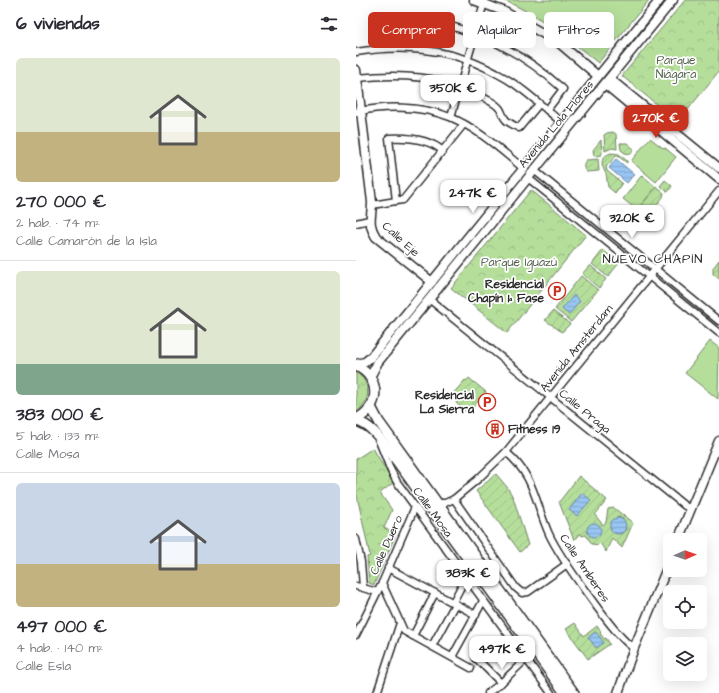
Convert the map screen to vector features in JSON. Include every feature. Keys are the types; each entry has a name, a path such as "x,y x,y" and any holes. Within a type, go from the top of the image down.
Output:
{"main road":[{"path":"474,0 503,11 558,42 598,76"},
{"name":"Avenida Lola Flores","path":"356,365 365,362 370,358 660,0"},
{"name":"Avenida Lola Flores","path":"370,377 378,362 673,0"},
{"path":"357,74 359,111 372,205 372,214 369,220"},
{"path":"607,82 719,168"},
{"path":"607,82 719,178"},
{"name":"Calle Eje","path":"369,220 376,237 432,282"},
{"path":"356,365 370,377 375,391 371,407 356,420"},
{"path":"371,407 377,419 574,693"},
{"path":"356,420 363,422 371,428 391,453 565,693"},
{"path":"681,533 719,441"},
{"path":"618,693 634,648 663,577"}],"street":[{"path":"481,12 484,3"},
{"path":"377,49 375,20 392,18 414,19 450,25 463,29"},
{"path":"356,52 377,49 409,48 430,50 467,60 497,73 561,122"},
{"path":"451,118 471,48"},
{"path":"506,48 534,65 563,89 547,110"},
{"path":"357,74 431,79 474,92 499,108 506,120 519,128 539,104"},
{"path":"359,111 392,107 434,112 464,124 501,149 523,168"},
{"path":"372,205 403,200 464,124"},
{"path":"396,201 389,138 415,139 438,146 443,151"},
{"path":"534,170 719,321"},
{"path":"528,178 719,333"},
{"name":"Avenida Amsterdam","path":"438,503 445,503 454,499 478,479 506,452 719,190"},
{"name":"Calle Eje","path":"356,223 369,220"},
{"name":"Calle Praga","path":"430,299 684,506 691,509"},
{"name":"Calle Mosa","path":"376,436 397,482 551,693"},
{"name":"Calle Amberes","path":"506,452 514,458 528,478 549,534 567,564 594,603 629,646 634,648"},
{"path":"454,499 516,588 522,593 528,592 567,564"},
{"name":"Calle Duero","path":"356,635 382,583 415,507"},
{"path":"356,540 361,562 359,586 377,592"},
{"path":"388,568 476,615"},
{"path":"432,646 466,577"},
{"path":"382,583 404,631 471,668"},
{"path":"413,636 435,593"},
{"path":"452,657 483,601"},
{"path":"377,693 400,623"},
{"path":"476,658 501,683"},
{"path":"488,693 501,683 526,658"}],"green space":[{"path":"503,0 649,0 614,43 614,12 544,12 544,22 536,17 536,12 527,12"},
{"name":"Parque Niágara","path":"685,0 719,0 719,71 678,122 622,76"},
{"path":"579,48 610,48 598,63"},
{"path":"613,132 616,134 617,149 612,148 605,151 604,135"},
{"path":"650,138 676,157 656,182 631,161"},
{"path":"601,140 602,153 601,155 594,156 593,150"},
{"path":"620,143 627,143 634,149 631,154 625,153 621,150"},
{"path":"611,153 619,154 627,161 627,163 616,156 606,167 607,171 622,183 615,193 608,187 602,164 604,157"},
{"path":"598,159 599,171 586,172 584,169 584,163 586,160"},
{"path":"642,175 656,187 637,210 623,199"},
{"path":"665,180 672,186 668,192 660,186"},
{"path":"656,187 664,193 663,197 648,216 645,217 637,210"},
{"name":"Parque Iguazú","path":"531,190 586,235 507,333 451,288"},
{"path":"603,250 619,263 608,277 592,264"},
{"path":"719,260 719,279 713,274 713,268"},
{"path":"590,265 606,279 599,288 582,274"},
{"path":"581,276 598,290 571,322 555,309"},
{"path":"553,311 570,324 562,332 545,320"},
{"path":"710,341 719,348 718,399 685,373"},
{"path":"356,372 365,381 368,392 365,403 356,412"},
{"path":"469,378 486,392 468,413 456,403 457,401 451,396 465,380 466,381"},
{"path":"373,448 393,483 380,493 392,510 384,528 396,534 374,585 369,583 367,557 370,556 356,491 356,459"},
{"path":"496,474 513,497 528,545 520,552 476,491"},
{"path":"579,476 607,500 595,515 603,525 606,522 608,509 614,508 633,523 622,548 612,538 606,552 600,543 598,545 592,544 586,535 582,536 580,533 574,540 559,502","holes":["618,517 623,519 626,529 620,534 610,526 612,521"]},
{"path":"575,623 584,636 597,626 604,639 606,638 610,644 588,659 566,629"}],"water":[{"path":"616,159 634,174 627,183 609,168"},
{"path":"574,295 580,301 569,315 562,309"},
{"path":"582,493 591,500 577,516 569,510"},
{"path":"618,518 624,520 626,526 624,532 618,534 612,532 610,526 612,520"},
{"path":"591,523 597,523 601,527 601,533 597,537 591,537 587,533 587,527"},
{"path":"596,632 604,643 596,648 588,637"}],"place":[{"name":"Residencial Chapín 1ª Fase","path":"557,291"},
{"name":"Residencial La Sierra","path":"487,402"},
{"name":"Fitness 19","path":"495,429"}],"district":[{"name":"NUEVO CHAPÍN","path":"653,258"}]}
